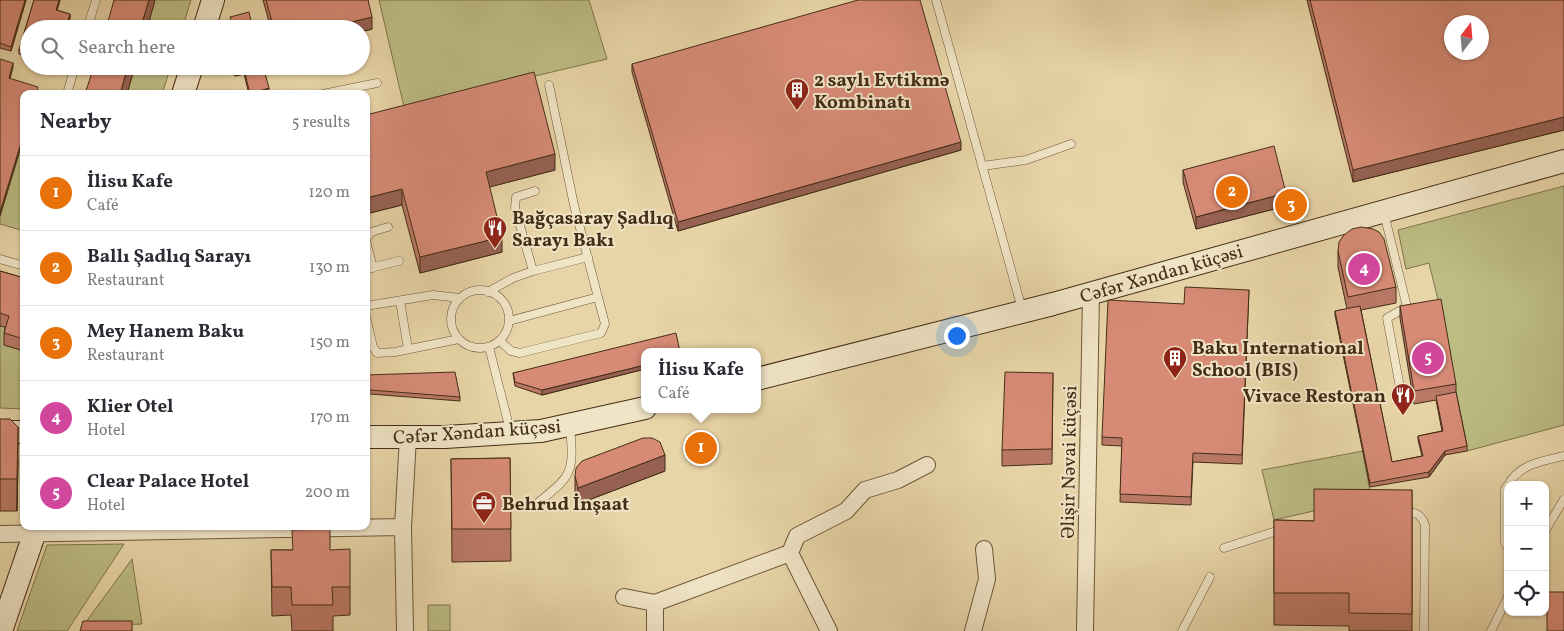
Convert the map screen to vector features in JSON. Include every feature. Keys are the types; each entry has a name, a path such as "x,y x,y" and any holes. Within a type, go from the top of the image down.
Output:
{"main road":[{"path":"207,20 213,0"},
{"path":"184,90 189,75"},
{"name":"Cəfər Xəndan küçəsi","path":"761,378 1091,293 1564,161"},
{"name":"Cəfər Xəndan küçəsi","path":"370,437 454,436 541,431 641,409"},
{"path":"0,432 20,432"},
{"path":"1,631 36,530"}],"street":[{"name":"Əlişir Nəvai küçəsi","path":"1085,631 1091,293"},
{"path":"406,631 403,527 408,437"},
{"path":"624,597 655,603 790,553 797,536 846,511 865,490 898,480 927,465"},
{"path":"370,527 403,527"},
{"path":"0,534 36,530"},
{"path":"973,631 987,579 984,549"},
{"path":"790,553 829,631"},
{"path":"655,603 655,631"}],"lane":[{"path":"90,20 96,0"},
{"path":"936,0 1022,311"},
{"path":"68,90 73,75"},
{"path":"343,90 377,83"},
{"path":"500,341 511,352 520,353 601,333 605,324 574,205 549,86"},
{"path":"982,166 1026,160 1071,144"},
{"path":"533,271 515,208 515,201 516,198 535,191"},
{"path":"1383,211 1407,308 1387,318 1402,398"},
{"path":"370,234 388,227"},
{"path":"488,292 513,278 533,271 588,257"},
{"path":"0,259 20,265"},
{"path":"370,268 399,261"},
{"path":"473,291 488,292 501,300 506,306 509,320 505,335 500,341 489,347 472,348 454,334 451,319 455,304 460,298 473,291"},
{"path":"370,305 433,294 460,298"},
{"path":"509,320 598,297"},
{"path":"400,301 408,349"},
{"path":"370,334 373,347 377,353 459,339"},
{"path":"489,347 511,432"},
{"path":"534,506 566,480 573,456 570,426"},
{"path":"1510,481 1512,476 1531,464 1564,456"},
{"path":"1548,526 1564,499"},
{"path":"1391,513 1410,512 1418,514 1423,518 1425,525 1424,631"},
{"path":"1224,548 1295,526"},
{"path":"1182,631 1210,577"},
{"path":"1490,631 1504,605"}],"green space":[{"path":"155,0 191,0 185,20 149,20"},
{"path":"379,0 589,0 607,59 404,107"},
{"path":"132,75 168,75 163,90 128,90"},
{"path":"20,150 20,230 0,224 0,216"},
{"path":"1564,186 1564,425 1467,451 1441,312 1429,263 1406,269 1398,230"},
{"path":"0,326 9,328 4,345 20,350 20,409 0,408"},
{"path":"1363,451 1371,498 1274,520 1262,470"},
{"path":"124,544 67,631 17,631 47,545"},
{"path":"132,559 142,624 83,626"},
{"path":"428,605 450,605 450,631 428,631"}],"building":[{"path":"0,0 25,0 11,47 0,43"},
{"path":"34,0 59,0 56,10 70,14 68,20 28,20"},
{"path":"114,0 149,0 143,20 108,20"},
{"path":"266,0 368,0 372,17 360,20 272,20"},
{"name":"2 saylı Evtikmə Kombinatı","path":"858,0 920,0 961,142 678,222 632,64"},
{"path":"1310,0 1564,0 1564,117 1353,170"},
{"path":"249,12 251,20 231,20 230,17"},
{"path":"0,59 13,63 9,78 38,87 37,90 20,90 20,146 0,212"},
{"path":"534,72 555,154 486,172 502,237 420,257 402,189 370,197 370,114"},
{"path":"91,75 125,75 121,90 86,90"},
{"path":"245,75 265,75 269,88 249,90"},
{"path":"1274,146 1286,193 1196,217 1183,170"},
{"path":"1361,227 1379,232 1384,239 1396,287 1348,297 1338,251 1339,242 1352,229"},
{"path":"0,271 20,277 20,338 4,333 9,316 0,313"},
{"name":"Baku International School (BIS)","path":"1185,287 1249,290 1242,455 1193,453 1191,497 1120,494 1122,438 1102,437 1108,300 1184,304"},
{"path":"1441,299 1456,384 1414,391 1400,306"},
{"path":"1360,306 1392,462 1423,456 1418,436 1443,431 1436,396 1456,392 1467,446 1445,451 1429,472 1370,483 1335,311"},
{"path":"676,333 679,348 641,348 641,366 542,390 515,382 513,373"},
{"path":"455,372 460,397 370,390 370,375"},
{"path":"1005,372 1053,373 1052,449 1002,450"},
{"path":"0,419 10,419 18,427 17,479 0,479"},
{"path":"643,438 652,438 660,442 665,455 578,488 575,476 576,468 582,461"},
{"path":"510,458 511,529 452,529 451,459"},
{"path":"1314,489 1412,490 1412,614 1349,613 1349,593 1274,593 1274,520 1314,521"},
{"path":"292,530 330,530 330,550 350,549 350,587 332,587 333,605 292,605 291,587 272,587 271,550 293,550"},
{"path":"1549,592 1564,592 1564,631 1547,631"},
{"path":"83,621 132,621 132,631 80,631"}],"place":[{"name":"2 saylı Evtikmə Kombinatı","path":"797,111"},
{"name":"Ballı Şadlıq Sarayı","path":"1232,192"},
{"name":"Mey Hanem Baku","path":"1291,205"},
{"name":"Bağçasaray Şadlıq Sarayı Bakı","path":"495,249"},
{"name":"Klier Otel","path":"1364,269"},
{"name":"Clear Palace Hotel","path":"1428,358"},
{"name":"Baku International School (BIS)","path":"1175,379"},
{"name":"Vivace Restoran","path":"1403,416"},
{"name":"İlisu Kafe","path":"701,448"},
{"name":"Behrud İnşaat","path":"484,524"}]}
